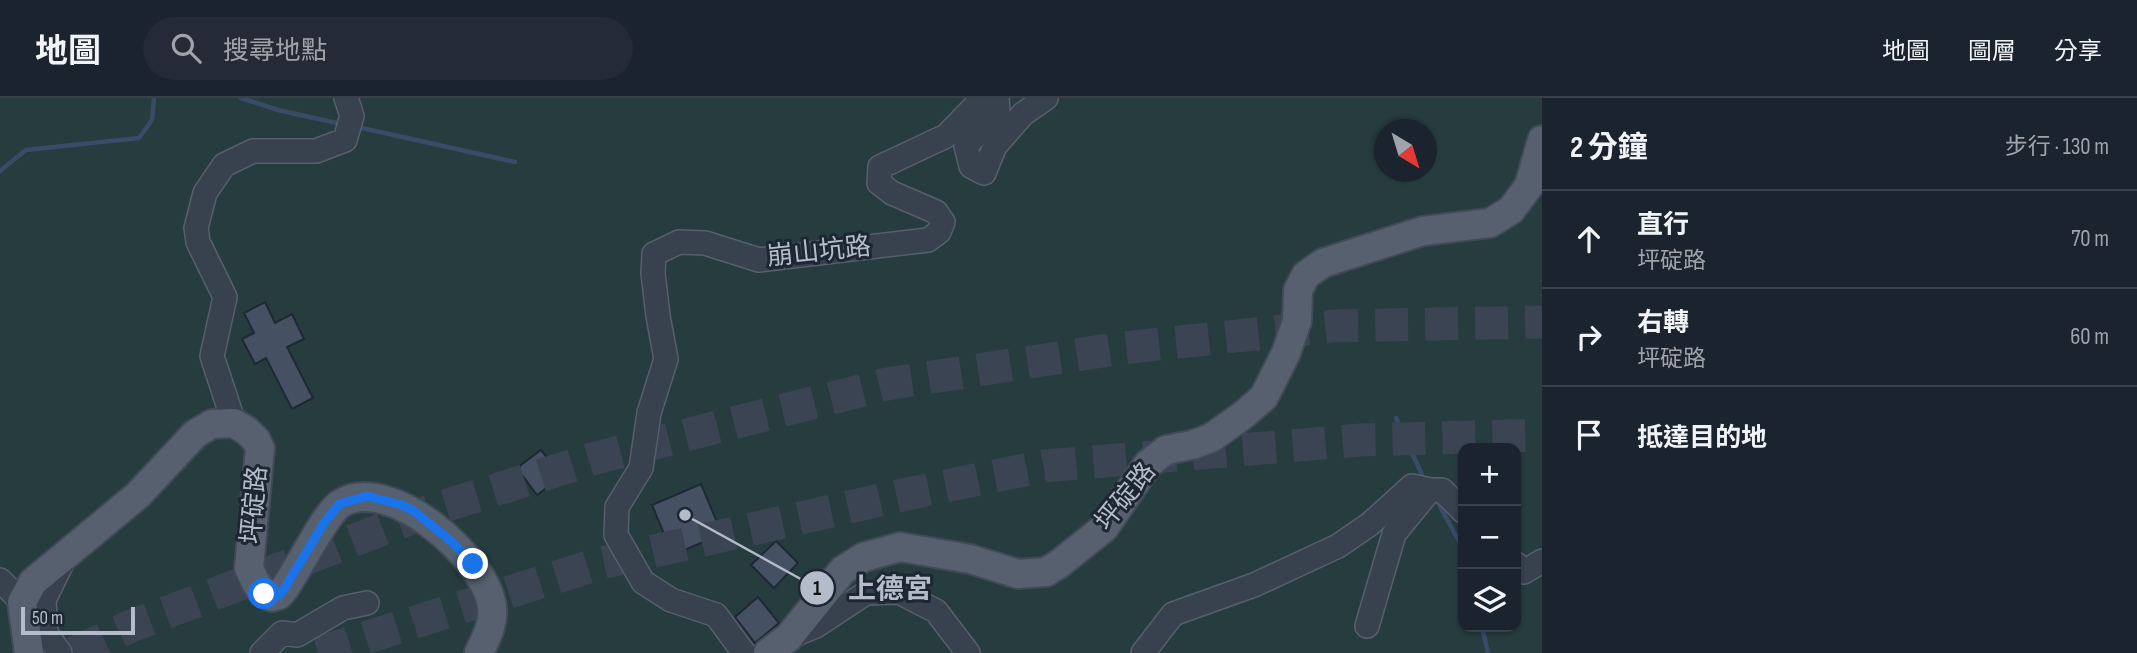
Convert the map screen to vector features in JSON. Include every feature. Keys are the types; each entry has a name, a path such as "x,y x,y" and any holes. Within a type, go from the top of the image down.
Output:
{"main road":[{"name":"坪碇路","path":"778,645 843,570 864,558 900,547 970,559 1018,574 1046,572 1059,564 1104,528 1148,464 1166,450 1211,438 1264,397 1286,353 1297,321 1298,290 1306,275 1323,263 1423,231 1490,223 1511,210 1529,186 1542,140"},
{"path":"29,653 22,602 33,582 138,495 195,434 212,424 234,423"},
{"name":"坪碇路","path":"234,423 247,431 260,448 249,568 264,594 272,597 279,595 339,504 367,496 402,505 414,511 452,542 473,564 492,605 489,634 479,653"}],"street":[{"path":"234,423 212,356 225,297 198,242 196,228 205,193 224,165 253,152 316,151 345,140 352,116 346,98"},
{"name":"崩山坑路","path":"744,653 716,615 671,600 643,582 616,535 617,507 641,468 649,413 666,359 653,273 654,254 679,242 705,243 759,260 928,240 939,232 943,222 936,212 892,193 879,183 880,167 946,136 983,98"},
{"path":"997,98 998,110 966,146 971,166 984,173 995,146 1023,114 1046,98"},
{"path":"1143,653 1173,614 1254,585 1339,546 1370,524 1412,486 1442,490 1458,506"},
{"path":"1367,626 1394,534 1430,490"},
{"path":"60,653 46,632 44,600 66,554"},
{"path":"1521,569 1524,572 1542,561"},
{"path":"0,580 22,602"},
{"path":"778,645 816,626 866,593 899,592 936,611 968,653"},
{"path":"272,597 282,633"},
{"path":"282,633 297,635 343,608 367,603"},
{"path":"262,653 282,633"}],"green space":[{"path":"0,98 1542,98 1542,653 0,653"}],"building":[{"path":"265,302 275,323 292,314 304,339 287,347 313,398 292,409 266,358 255,364 242,339 254,333 244,313"},
{"path":"541,450 562,476 537,495 517,468"},
{"path":"701,484 722,534 673,555 652,505"},
{"path":"776,541 798,563 774,588 751,565"},
{"path":"758,597 779,623 755,643 735,617"}],"waterway":[{"path":"0,171 26,150 139,138 152,120 154,98"},
{"path":"241,98 278,110 337,123"},
{"path":"362,128 515,162"},
{"path":"1396,418 1423,477"},
{"path":"1438,503 1458,539"},
{"path":"1483,632 1488,653"}],"tunnel":[{"path":"74,653 129,627 435,509 596,458 887,384 1122,348 1333,326 1542,322"},
{"path":"318,653 601,563 1044,466 1361,440 1542,435"}],"place":[{"name":"上德宮","path":"685,515"}],"route":[{"path":"264,594 272,597 279,595 339,504 367,496 414,511 452,542 473,564"}]}
